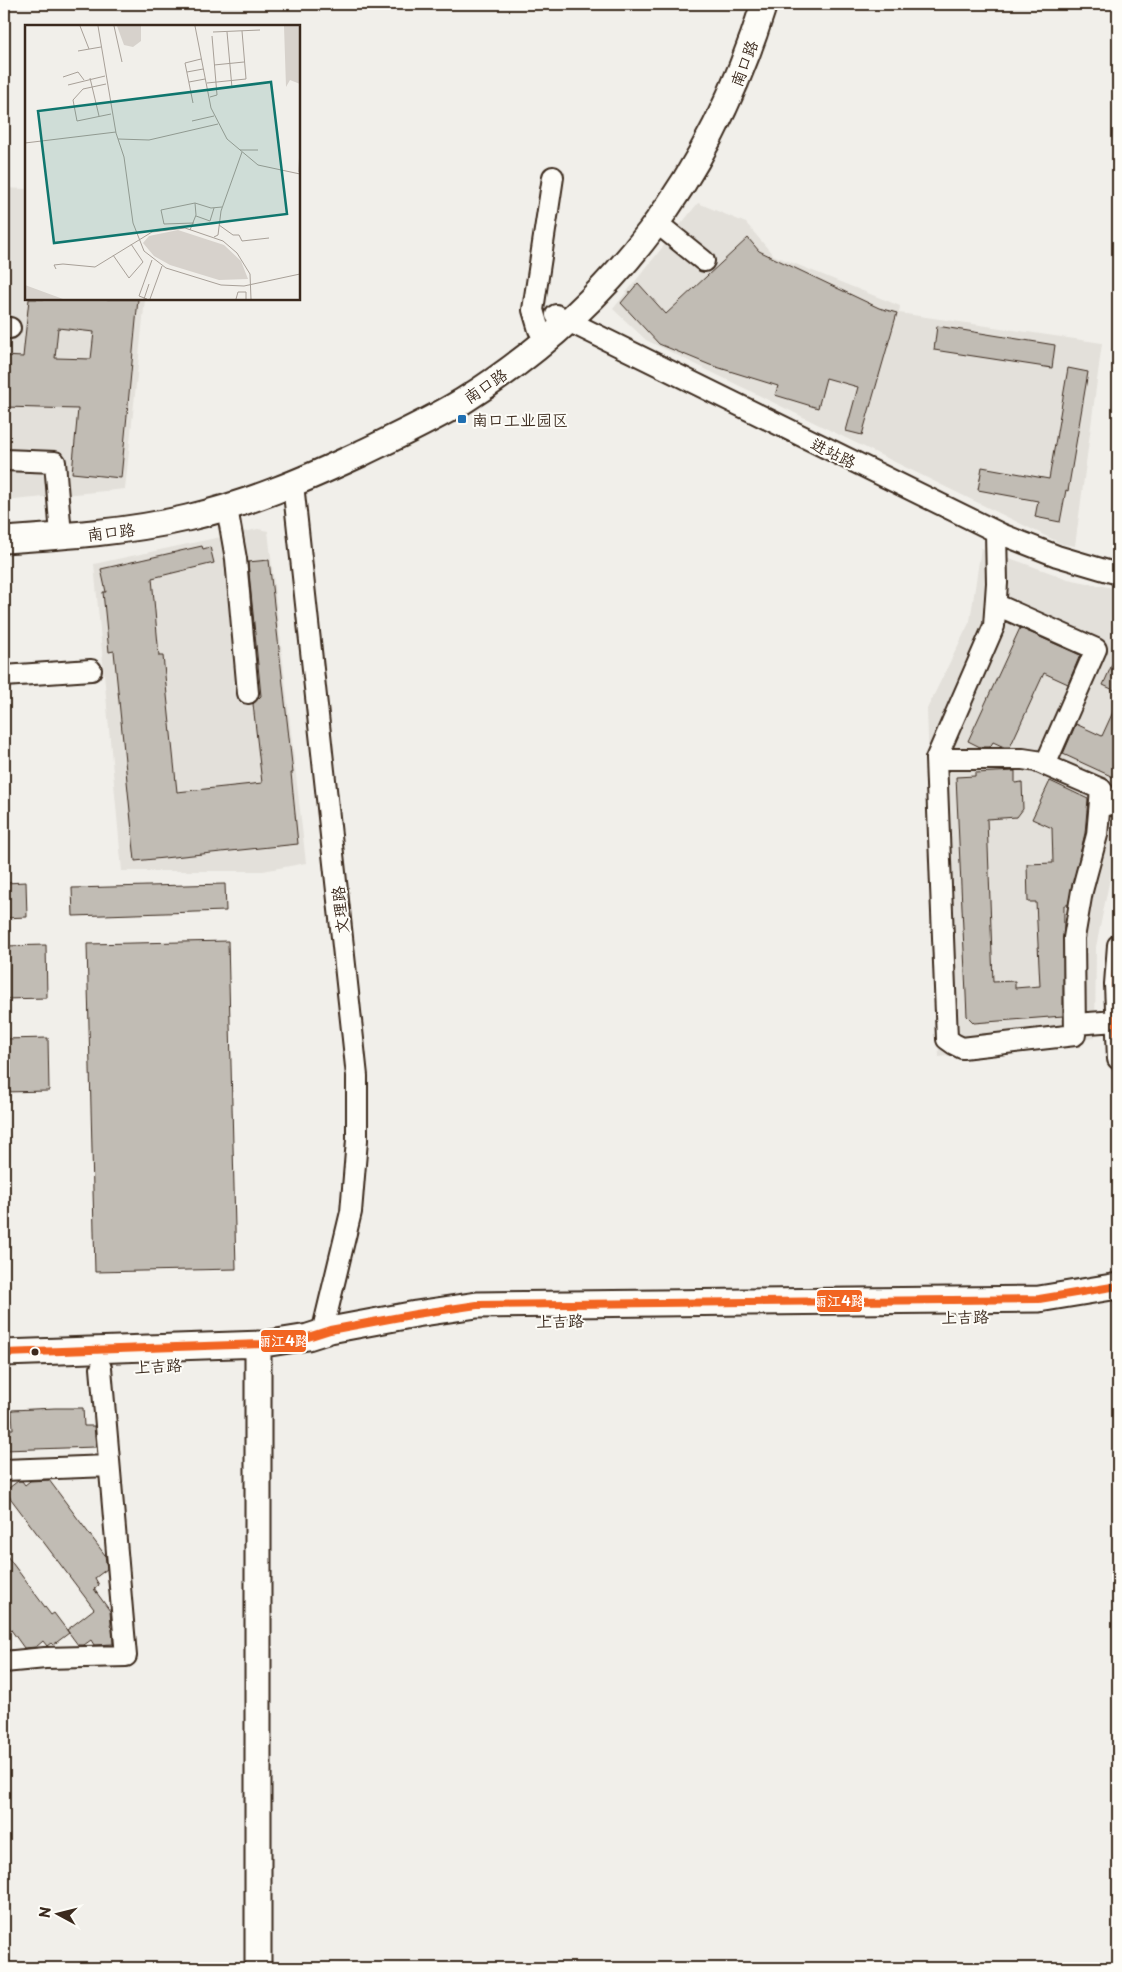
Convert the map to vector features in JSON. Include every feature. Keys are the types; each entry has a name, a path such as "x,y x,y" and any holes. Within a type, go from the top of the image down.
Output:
{"main road":[{"name":"南口路","path":"4,540 121,530 188,518 265,496 397,436 461,402 518,363 616,254 654,207 701,129 715,100 751,4"},
{"name":"南口路","path":"4,527 119,518 153,513 224,496 261,484 310,463 425,408 483,372 554,322 626,262 657,223 681,189 712,134 739,76 764,4"},
{"name":"上吉路","path":"4,1370 101,1368 253,1352 285,1341 322,1333 416,1314 477,1305 1039,1299 1073,1295 1118,1286"},
{"name":"上吉路","path":"4,1353 253,1352 288,1357 376,1338 478,1321 1040,1315 1118,1302"},
{"path":"247,1968 253,1352"},
{"path":"253,1352 258,1968"}],"street":[{"path":"553,177 533,310 554,322"},
{"path":"657,223 704,261"},
{"name":"进站路","path":"554,322 996,532 1056,556 1118,574"},
{"path":"4,460 55,462 60,523"},
{"name":"文理路","path":"293,484 357,1076 357,1140 351,1212 322,1333"},
{"path":"227,508 236,559 248,693"},
{"path":"996,532 996,605 994,626 936,759 947,1039 954,1044 962,1048 1075,1035 1074,938 1082,892 1110,786"},
{"path":"996,605 1096,649 1045,765"},
{"path":"4,676 91,670"},
{"path":"936,759 1023,759 1110,786"},
{"path":"1110,786 1112,804 1118,807"},
{"path":"1118,945 1115,984 1118,1059"},
{"path":"1075,1024 1116,1021"},
{"path":"4,1662 45,1658 126,1656 101,1368"},
{"path":"4,1470 109,1466"}],"shaded area":[{"path":"4,188 25,189 25,300 145,300 125,489 4,501"},
{"path":"698,203 746,223 773,255 900,306 899,313 1102,343 1075,546 1062,544 646,340 613,309"},
{"path":"258,529 268,531 306,863 263,871 122,871 94,564"},
{"path":"981,548 1068,579 1118,589 1118,854 1112,868 1096,947 1095,1038 939,1057 927,709 970,621"}],"building":[{"path":"748,238 759,251 879,308 897,313 862,435 846,431 858,387 826,378 818,408 775,395 778,386 710,365 659,344 621,303 638,283 666,314"},
{"path":"29,300 138,300 121,478 72,473 78,409 4,407 4,356 23,357","holes":["58,328 94,332 91,359 55,358"]},
{"path":"937,326 1055,345 1052,368 934,350"},
{"path":"1068,368 1088,372 1068,491 1066,490 1060,522 1035,517 1038,501 978,490 982,467 1049,479"},
{"path":"202,546 203,549 210,547 214,563 152,578 159,656 163,656 177,792 262,783 253,704 261,696 248,562 269,560 293,773 291,773 298,844 135,861 114,651 109,652 103,592 106,592 101,569"},
{"path":"1020,628 1080,655 1068,684 1044,673 1010,747 1004,747 993,742 990,747 980,747 968,741"},
{"path":"1118,651 1118,692 1103,685"},
{"path":"1118,701 1118,765 1113,777 1063,754 1076,724 1102,736"},
{"path":"1015,771 1015,783 1022,782 1023,809 1017,817 987,819 993,982 1015,981 1015,988 1040,986 1036,902 1028,902 1027,864 1053,863 1052,828 1032,819 1050,781 1088,799 1085,833 1068,905 1064,905 1063,1016 974,1023 967,1016 956,777 975,776 975,773"},
{"path":"26,882 27,917 4,918 4,883"},
{"path":"225,884 226,911 73,916 72,888"},
{"path":"228,941 236,1269 95,1272 87,944"},
{"path":"46,945 47,998 4,999 4,946"},
{"path":"48,1038 49,1091 4,1092 4,1039"},
{"path":"83,1408 84,1426 94,1426 96,1447 4,1450 4,1429 13,1429 12,1410"},
{"path":"49,1480 105,1555 107,1569 95,1578 99,1585 94,1589 110,1611 113,1644 94,1645 91,1640 84,1645 78,1645 67,1630 94,1609 5,1491 18,1481 22,1481 25,1485 30,1481"},
{"path":"4,1552 51,1615 54,1613 69,1633 53,1645 51,1643 47,1646 43,1641 36,1647 24,1648 4,1620"}],"transit line":[{"name":"丽江4路","path":"1118,945 1115,984 1118,1059"},
{"name":"丽江4路","path":"4,1353 264,1344 308,1337 330,1330 416,1314 477,1305 1039,1299 1118,1286"}],"place":[{"name":"南口工业园区","path":"462,419"}]}
